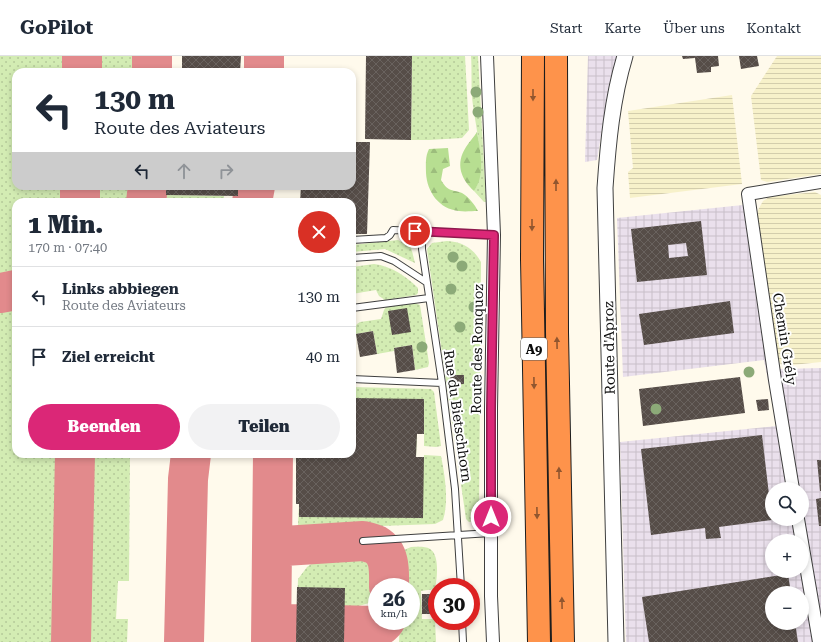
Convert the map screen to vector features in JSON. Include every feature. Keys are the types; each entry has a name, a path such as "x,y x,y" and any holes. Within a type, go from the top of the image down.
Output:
{"highway":[{"name":"A9","path":"533,56 532,259 540,642"},
{"name":"A9","path":"556,56 556,324 563,642"}],"street":[{"name":"Route des Ronquoz","path":"487,56 494,235 491,409 493,642"},
{"name":"Route d'Aproz","path":"616,642 605,188 610,127 618,82 625,56"},
{"name":"Chemin Grély","path":"792,482 748,194 821,182"},
{"path":"799,526 819,642"}],"lane":[{"path":"356,240 386,238 390,236 393,230 494,235"},
{"name":"Rue du Bietschhorn","path":"422,231 422,249 426,282 442,383 455,489 461,578"},
{"path":"356,258 381,256 394,260 426,282"},
{"path":"356,307 429,298"},
{"path":"356,379 442,383"},
{"path":"363,541 491,533"},
{"path":"462,630 463,642"}],"shaded area":[{"path":"588,56 617,56 608,93 597,160 585,162"},
{"path":"777,56 821,56 821,174 767,182 761,180 751,96"},
{"path":"732,95 742,184 630,198 628,172 633,168 628,111"},
{"path":"815,192 821,195 821,362 783,366 778,361 757,223 758,210 763,201 769,197"},
{"path":"743,205 765,353 780,369 821,368 821,642 626,642 620,442 777,426 764,360 623,377 617,218"}],"green space":[{"path":"0,56 71,56 71,68 12,68 12,190 69,190 68,198 12,198 12,284 0,285"},
{"path":"94,56 142,56 141,68 93,68"},
{"path":"412,56 465,56 469,130 462,138 411,140"},
{"path":"471,56 478,56 486,202 484,202 474,191 478,182 480,159 472,97"},
{"path":"477,132 481,154 481,170 478,185 474,191 463,176 460,165 467,145"},
{"path":"448,148 450,166 443,169 441,180 448,188 467,196 478,211 452,210 440,203 435,198 429,187 426,173 426,161 429,149"},
{"path":"91,190 138,190 139,198 90,198"},
{"path":"166,195 224,196 224,198 167,198"},
{"path":"398,240 411,247 415,263 385,249 356,252 356,245"},
{"path":"447,241 463,244 475,253 481,262 479,521 469,522 466,519 427,249 432,243"},
{"path":"374,264 392,269 408,279 418,288 418,293 416,295 385,300 379,296 376,290 356,293 356,266"},
{"path":"12,296 12,458 64,458 62,621 54,642 0,642 0,298"},
{"path":"412,302 420,305 429,363 428,367 415,370 412,345 394,348 394,351 377,354 373,331 356,334 357,324 360,322 381,319 386,307"},
{"path":"356,387 431,389 434,392 441,446 424,446 424,434 417,434 416,457 424,457 424,455 441,456 446,497 443,520 435,524 300,529 298,525 299,504 296,504 296,458 356,458"},
{"path":"85,458 130,458 129,581 118,581 116,619 128,619 127,642 79,642"},
{"path":"411,547 428,548 435,556 437,562 436,578 428,578 428,590 421,591 422,619 428,619 428,630 435,630 436,642 399,642 400,630 420,630 420,578 400,578 401,553"},
{"path":"330,557 360,557 371,563 377,576 377,578 368,578 368,603 359,606 345,606 344,642 296,642 298,579 307,567 318,559"}],"building":[{"path":"182,56 241,56 240,68 182,68"},
{"path":"366,56 412,56 411,140 365,139"},
{"path":"682,56 718,56 719,66 711,67 711,72 697,73 695,58 683,59"},
{"path":"739,56 757,56 759,66 741,69"},
{"path":"356,142 370,142 367,234 356,234 356,198 300,198 301,190 356,190"},
{"path":"166,190 238,190 238,196 166,195"},
{"path":"701,221 707,275 637,282 631,229","holes":["686,243 688,256 669,258 668,245"]},
{"path":"730,301 734,333 644,345 639,314"},
{"path":"407,308 411,332 392,335 388,311"},
{"path":"373,331 377,354 360,357 356,334"},
{"path":"412,345 415,370 397,373 394,348"},
{"path":"450,375 464,375 464,384 450,385"},
{"path":"740,377 745,413 643,426 639,389"},
{"path":"356,398 424,399 424,434 417,434 416,457 424,457 423,518 299,517 299,504 296,504 296,458 356,458"},
{"path":"768,399 769,410 758,411 756,400"},
{"path":"762,435 768,482 765,482 765,521 719,527 721,538 706,539 705,528 651,535 641,449"},
{"path":"817,460 821,460 821,491 820,491"},
{"path":"821,498 821,526 819,526 816,499"},
{"path":"765,578 789,578 790,586 765,586 765,630 796,630 798,642 649,642 642,597"},
{"path":"297,587 345,588 344,642 296,642"},
{"path":"422,594 428,594 428,614 422,614"}],"taxiway":[{"path":"82,56 82,68"},
{"path":"152,56 152,68"},
{"path":"264,56 264,68"},
{"path":"80,190 80,198"},
{"path":"146,198 148,190"},
{"path":"253,198 254,190"},
{"path":"0,293 12,291"},
{"path":"71,642 75,458"},
{"path":"184,642 188,479 191,458"},
{"path":"271,642 273,458"},
{"path":"272,558 278,549 284,546 363,541 376,545 384,553 387,558 389,578"},
{"path":"290,624 368,626"}],"route":[{"path":"415,231 494,235 491,517"}]}
